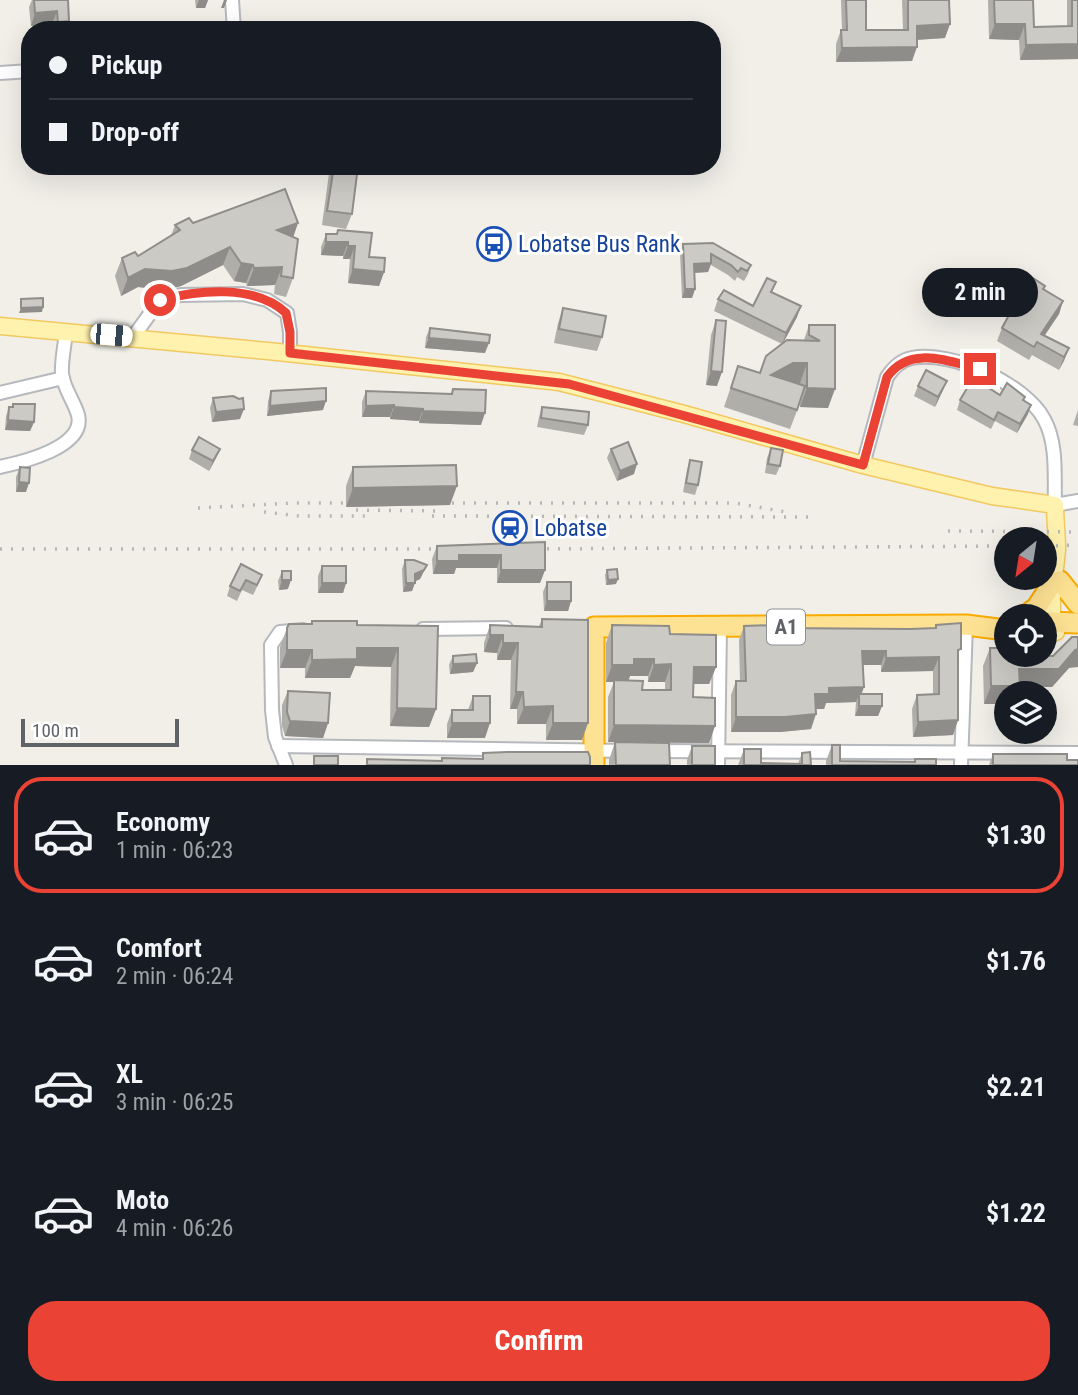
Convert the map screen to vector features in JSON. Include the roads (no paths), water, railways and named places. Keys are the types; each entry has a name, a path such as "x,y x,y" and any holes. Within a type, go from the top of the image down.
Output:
{"highway":[{"path":"1057,578 1078,604"},
{"name":"A1","path":"594,758 587,627 994,624"},
{"name":"A1","path":"971,625 994,628"},
{"path":"1057,625 1078,633"}],"main road":[{"path":"0,326 134,337 569,384 863,465 992,496 1055,505 1055,527"}],"street":[{"path":"232,0 233,21"},
{"path":"0,73 21,72"},
{"path":"134,337 160,300 191,294 243,294 267,300 286,313 290,353"},
{"path":"0,467 33,458 67,442 77,433 77,412 63,378 66,331"},
{"path":"863,465 887,377 893,369 911,358 937,358 980,369 1034,403 1046,422 1051,442 1055,505 1078,501"},
{"path":"0,393 63,378"},
{"path":"961,758 971,625"},
{"path":"406,629 513,628"},
{"path":"718,765 720,628"},
{"path":"286,765 273,728 271,645 276,636 286,630 312,629"},
{"path":"278,746 594,758 636,751"},
{"path":"649,751 718,750 961,758 1078,752"}],"railway":[{"path":"198,508 293,503 367,503"},
{"path":"430,503 735,503 786,512"},
{"path":"356,510 443,511"},
{"path":"264,512 299,516 365,516"},
{"path":"432,516 817,517"},
{"path":"948,531 1078,532"},
{"path":"1057,546 1078,545"},
{"path":"525,549 994,546"},
{"path":"0,549 455,549"}],"place":[{"name":"Lobatse Bus Rank","path":"494,244"},
{"name":"Lobatse","path":"510,528"}]}
